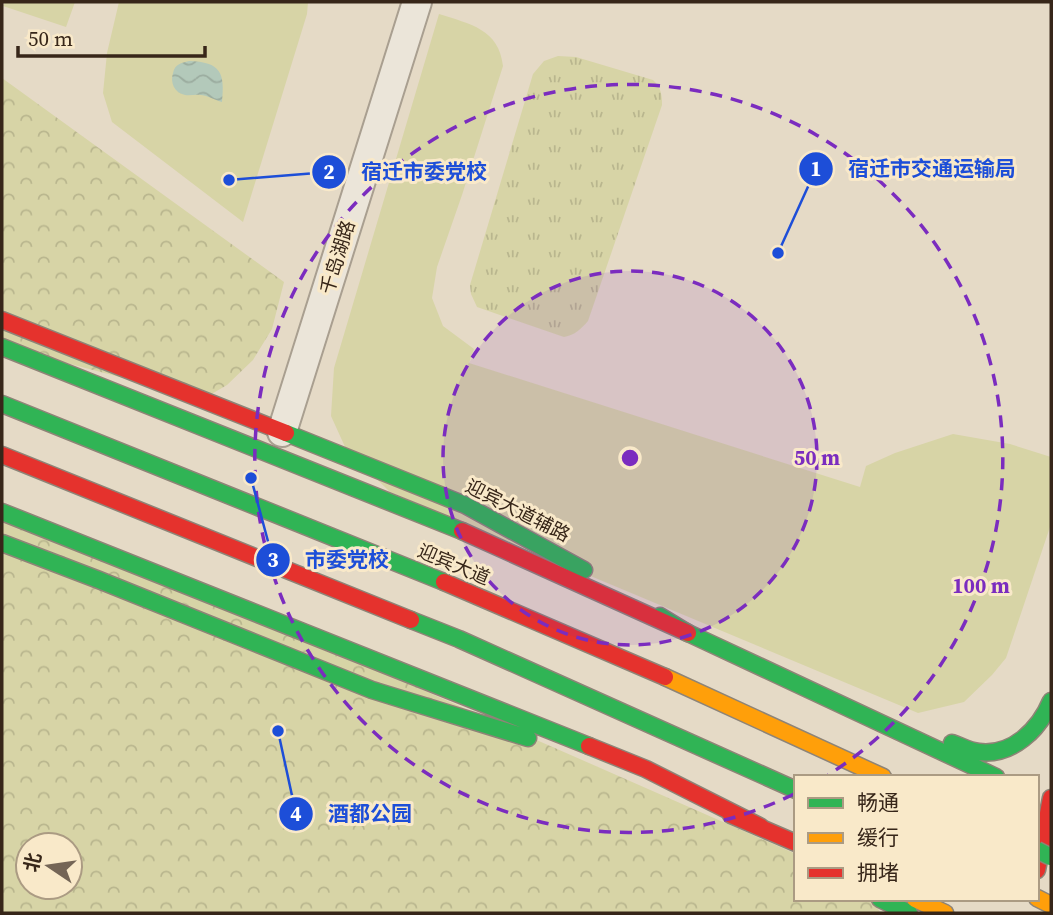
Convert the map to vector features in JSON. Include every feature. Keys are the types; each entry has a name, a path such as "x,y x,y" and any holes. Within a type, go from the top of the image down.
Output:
{"main road":[{"name":"迎宾大道辅路","path":"2,320 465,505 565,558 688,634 992,775"},
{"path":"2,347 476,537 688,634"},
{"name":"迎宾大道","path":"2,404 349,541 769,722 879,775"},
{"path":"2,455 459,639 794,789"},
{"path":"2,512 646,769 794,842"},
{"path":"2,543 372,690 587,756 761,827 794,848"},
{"path":"747,661 811,676 937,738 981,753 1007,749 1035,729 1051,701"},
{"path":"1039,856 1047,800"},
{"path":"884,901 909,913"},
{"path":"919,901 945,913"}],"street":[{"name":"千岛湖路","path":"282,432 417,2"}],"green space":[{"path":"5,2 75,2 66,27 3,6"},
{"path":"119,2 308,2 307,14 243,222 112,122 103,93 107,53"},
{"path":"439,14 472,25 489,36 496,44 503,66 437,267 432,298 443,326 474,349 469,363 860,487 866,466 895,453 953,434 1010,444 1051,457 1051,524 1006,658 964,702 918,713 390,492 346,449 331,416 334,368"},
{"path":"558,56 576,57 653,80 659,88 662,101 588,321 578,331 564,337 477,307 470,285 533,74 544,61"},
{"path":"2,78 284,282 272,329 253,360 227,385 203,399 2,346"},
{"path":"2,505 794,853 794,901 872,901 881,913 2,913"}],"water":[{"path":"189,61 208,64 219,71 223,84 222,102 199,95 181,94 176,90 172,80 174,70 179,64"}],"traffic: fast":[{"path":"2,347 462,531"},
{"path":"2,404 444,582"},
{"path":"286,433 465,505 584,570"},
{"path":"2,512 589,746"},
{"path":"2,543 372,690 528,738"},
{"path":"660,616 688,633 992,775"},
{"path":"411,620 794,789"},
{"path":"952,743 979,752 1002,750 1032,731 1051,701"},
{"path":"1039,851 1051,857"},
{"path":"884,901 909,913"}],"traffic: slow":[{"path":"665,677 879,775"},
{"path":"1039,899 1051,905"},
{"path":"919,901 945,913"}],"traffic: jam":[{"path":"2,320 286,433"},
{"path":"2,455 411,620"},
{"path":"462,531 688,633"},
{"path":"444,582 665,677"},
{"path":"589,746 646,769 761,827"},
{"path":"1039,860 1051,798"},
{"path":"731,815 794,842"}],"place":[{"name":"宿迁市委党校","path":"229,180"},
{"name":"宿迁市交通运输局","path":"778,253"},
{"name":"市委党校","path":"251,478"},
{"name":"酒都公园","path":"278,731"}]}
